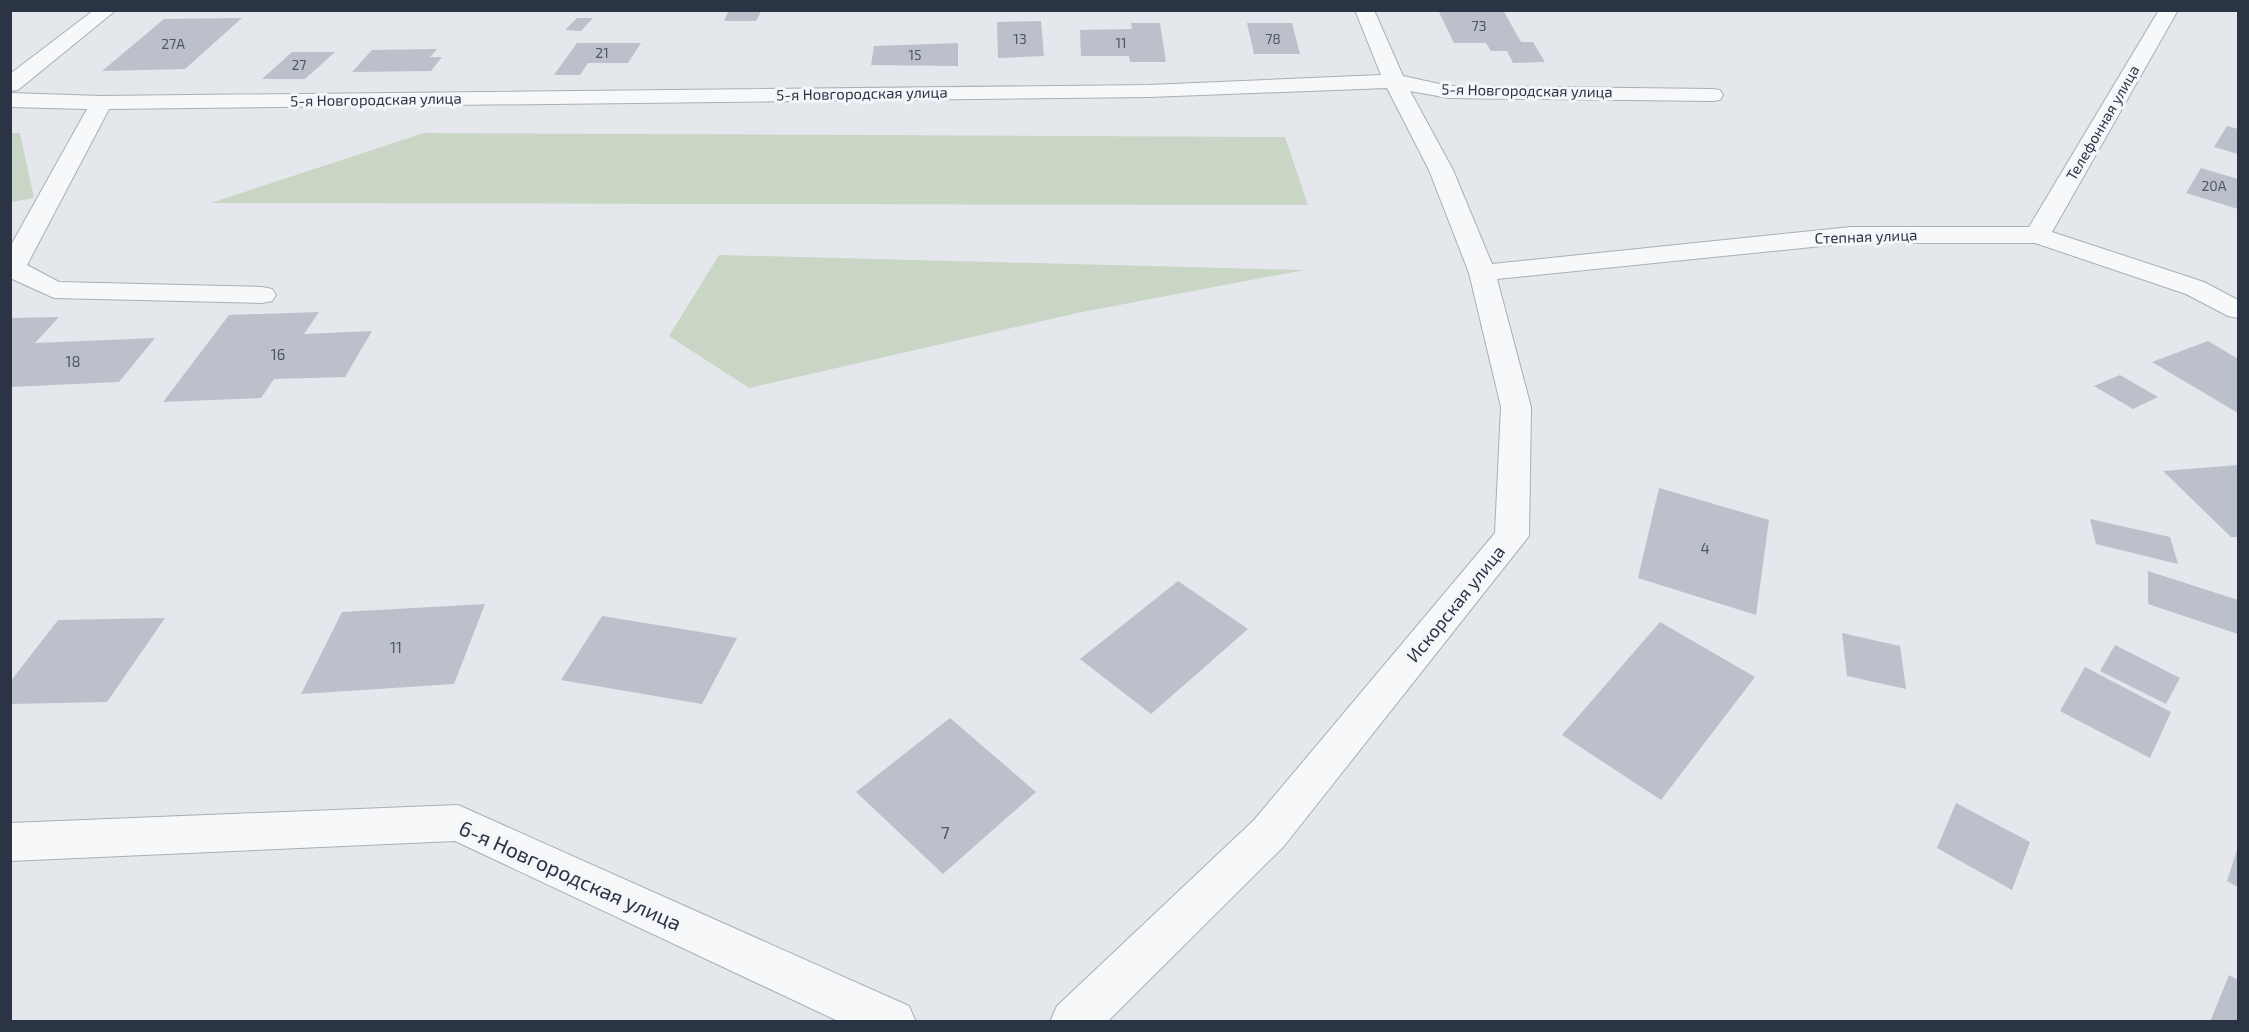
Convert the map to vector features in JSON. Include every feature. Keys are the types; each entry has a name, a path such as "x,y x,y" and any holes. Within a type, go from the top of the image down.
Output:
{"street":[{"path":"10,85 107,10"},
{"name":"Искорская улица","path":"1073,1022 1269,833 1512,536 1516,407 1482,273 1441,170 1394,81 1364,10"},
{"name":"Телефонная улица","path":"2037,236 2169,10"},
{"name":"5-я Новгородская улица","path":"10,100 101,103 1149,91 1394,81 1449,92 1712,95"},
{"path":"101,103 12,268 54,290 262,295"},
{"name":"Степная улица","path":"1482,273 1851,235 2037,236 2195,288 2238,310"},
{"name":"6-я Новгородская улица","path":"10,842 458,823 893,1022"}],"green space":[{"path":"10,133 20,133 34,198 11,202"},
{"path":"424,133 1285,137 1308,205 211,203"},
{"path":"719,255 1304,270 1082,312 749,388 669,336"}],"building":[{"path":"729,10 762,10 756,21 724,21"},
{"path":"1438,10 1503,10 1521,42 1533,42 1545,62 1513,63 1507,51 1491,51 1486,43 1454,43"},
{"path":"242,18 185,69 102,71 164,19"},
{"path":"577,18 593,18 581,31 565,30"},
{"path":"1041,21 1044,56 998,58 997,22"},
{"path":"1131,23 1160,23 1166,62 1130,62 1129,56 1081,56 1080,30 1132,29"},
{"path":"1247,23 1292,23 1300,54 1254,54"},
{"path":"577,43 641,43 628,63 588,63 580,75 554,75"},
{"path":"958,43 958,66 871,65 874,46"},
{"path":"437,49 430,57 442,57 431,71 352,72 372,50"},
{"path":"292,52 335,52 305,79 262,79"},
{"path":"2227,126 2238,129 2238,154 2214,147"},
{"path":"2201,168 2238,179 2238,209 2186,193"},
{"path":"319,312 304,334 372,331 345,377 274,379 261,398 163,402 229,315"},
{"path":"59,317 35,343 155,338 119,382 10,387 10,318"},
{"path":"2208,341 2238,359 2238,413 2152,362"},
{"path":"2120,375 2158,397 2133,409 2094,386"},
{"path":"2238,465 2238,537 2231,537 2163,471"},
{"path":"1659,488 1769,520 1756,615 1638,578"},
{"path":"2090,519 2170,537 2178,564 2096,544"},
{"path":"2148,571 2238,600 2238,634 2148,604"},
{"path":"1178,581 1248,629 1151,714 1080,659"},
{"path":"485,604 454,684 301,694 342,612"},
{"path":"602,616 737,638 702,704 561,680"},
{"path":"165,618 107,702 10,704 10,682 58,620"},
{"path":"1660,622 1755,677 1661,800 1562,735"},
{"path":"1842,633 1900,646 1906,689 1847,676"},
{"path":"2115,645 2180,678 2166,704 2100,671"},
{"path":"2085,667 2171,712 2150,758 2060,711"},
{"path":"950,718 1036,792 943,874 856,792"},
{"path":"1956,803 2030,842 2012,890 1937,848"},
{"path":"2238,847 2238,887 2227,881"},
{"path":"2229,975 2238,980 2238,1022 2210,1022"}]}
